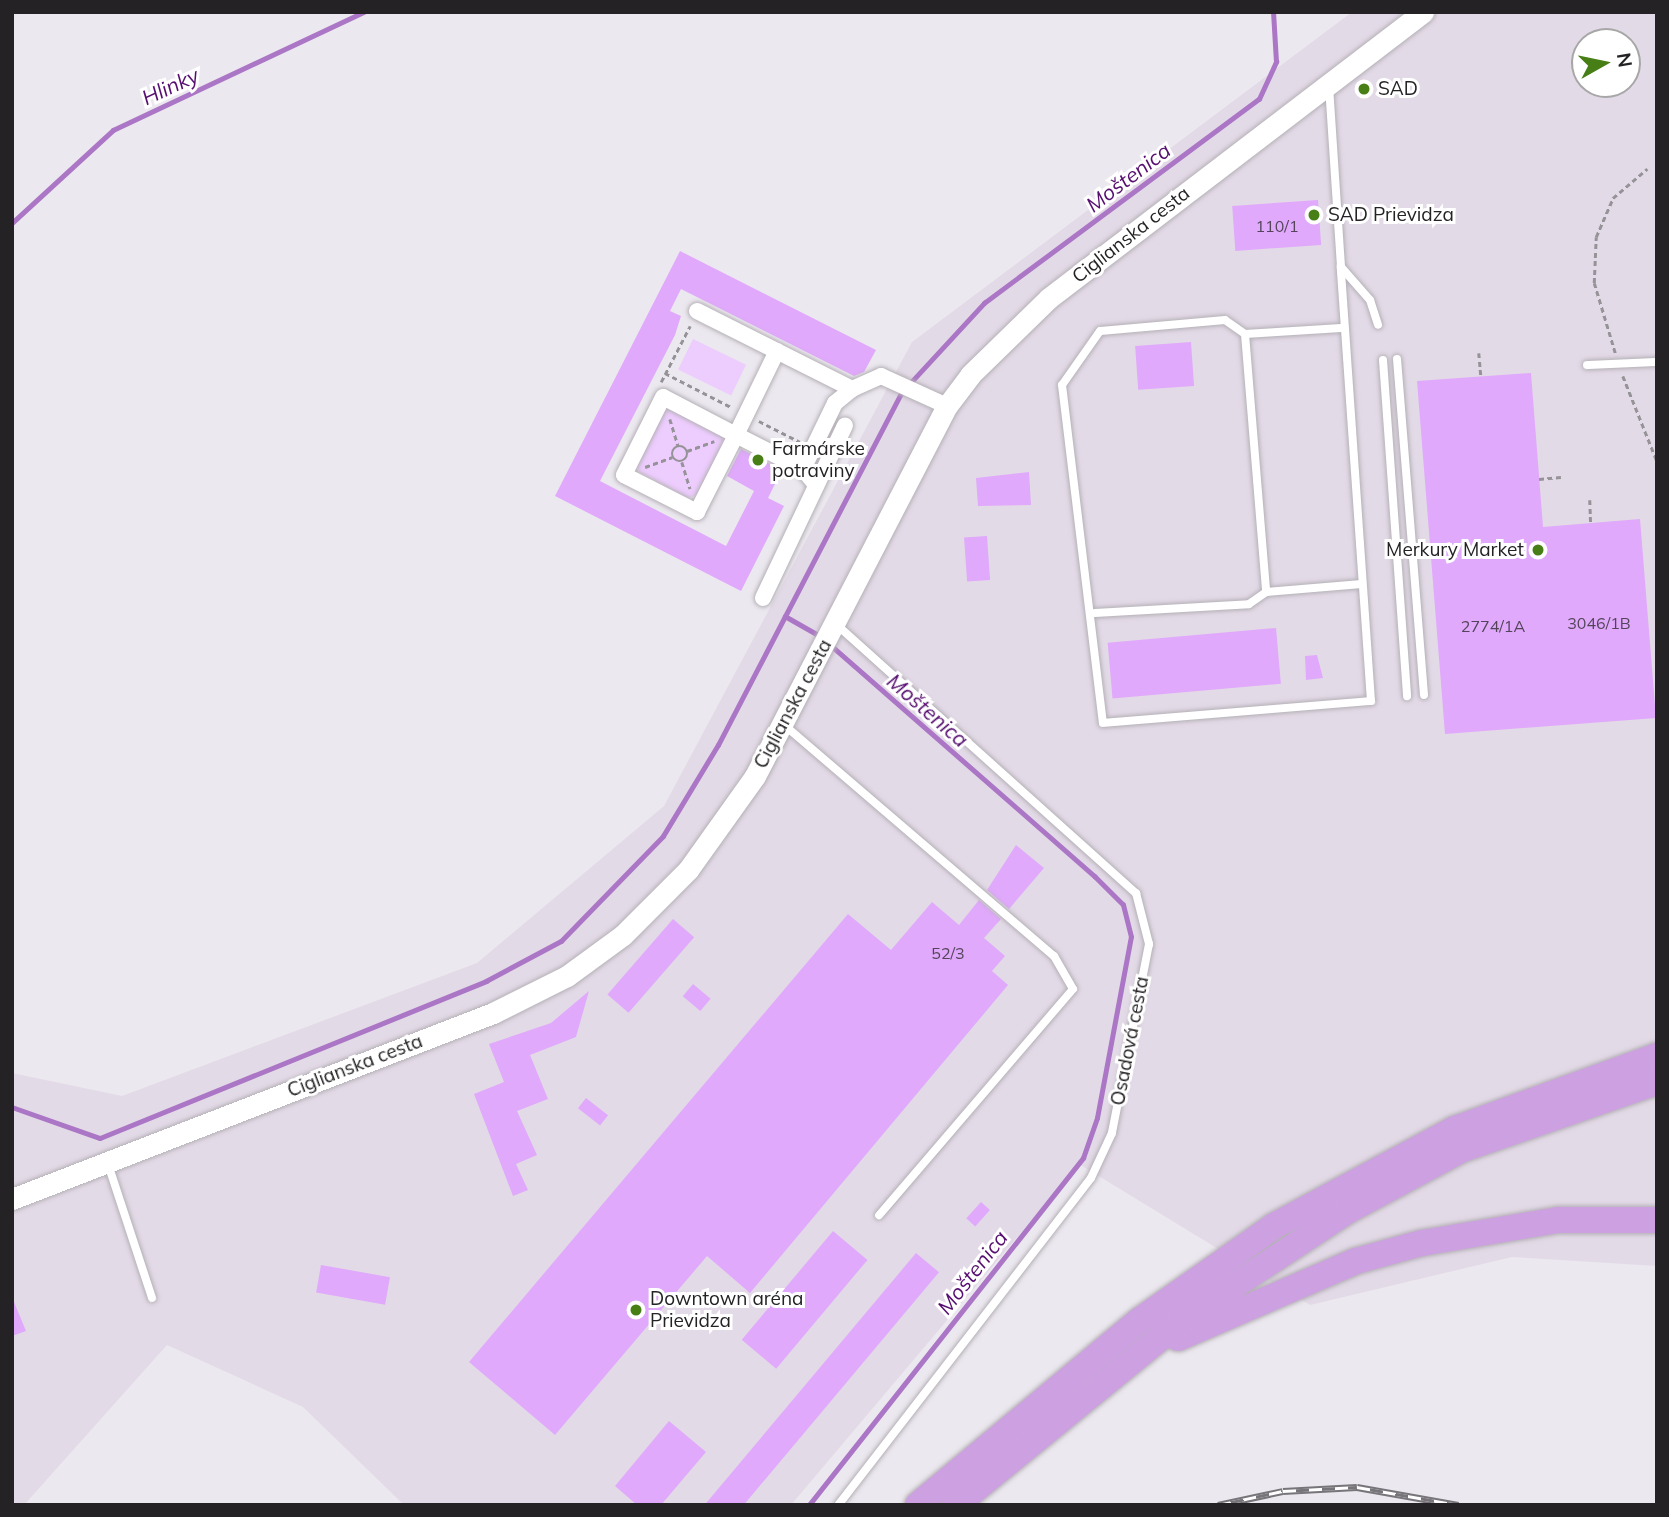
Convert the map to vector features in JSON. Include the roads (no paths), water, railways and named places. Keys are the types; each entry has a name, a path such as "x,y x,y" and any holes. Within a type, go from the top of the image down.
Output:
{"main road":[{"path":"918,1505 1139,1321 1274,1226 1455,1129 1657,1056"},
{"path":"956,1505 1132,1359 1349,1210 1451,1155 1657,1082"},
{"path":"1132,1359 1356,1261 1422,1243 1558,1220 1657,1220"}],"street":[{"name":"Ciglianska cesta","path":"12,1199 493,1013 567,976 623,935 688,870 733,810 783,724 947,405 999,342 1049,298 1423,12"},
{"path":"697,311 852,389"},
{"path":"777,351 736,435 697,512 624,475 663,397 736,435 803,469 816,485"},
{"path":"803,469 835,403 852,389 881,376 899,381 947,405"},
{"path":"763,598 845,425"}],"lane":[{"path":"1328,83 1341,267 1341,328 1371,701 1104,723 1095,613 1078,553 1062,386 1100,331 1225,320 1245,334 1341,328"},
{"path":"1341,267 1370,300 1378,324"},
{"path":"1245,334 1266,592"},
{"path":"1397,359 1423,695"},
{"path":"1383,360 1407,696"},
{"path":"1587,365 1657,362"},
{"path":"1095,613 1249,604 1266,592 1362,584"},
{"name":"Osadová cesta","path":"828,636 1136,893 1149,944 1112,1133 1091,1178 838,1505"},
{"path":"783,724 1054,956 1073,989 879,1215"},
{"path":"107,1161 152,1298"}],"waterway":[{"name":"Hlinky","path":"12,223 113,130 364,12"},
{"path":"12,1107 100,1138 486,981 561,941 663,836 718,745 902,392 984,303 1259,99 1276,62 1273,12"},
{"name":"Moštenica","path":"785,616 820,636"},
{"name":"Moštenica","path":"809,1505 1083,1158 1097,1118 1131,937 1123,905 1095,877 829,644"}],"railway":[{"path":"1218,1505 1283,1491 1357,1487 1458,1505"}],"place":[{"name":"SAD","path":"1364,89"},
{"name":"SAD Prievidza","path":"1314,215"},
{"name":"Farmárske potraviny","path":"758,460"},
{"name":"Merkury Market","path":"1538,550"},
{"name":"Downtown aréna Prievidza","path":"636,1310"}]}
